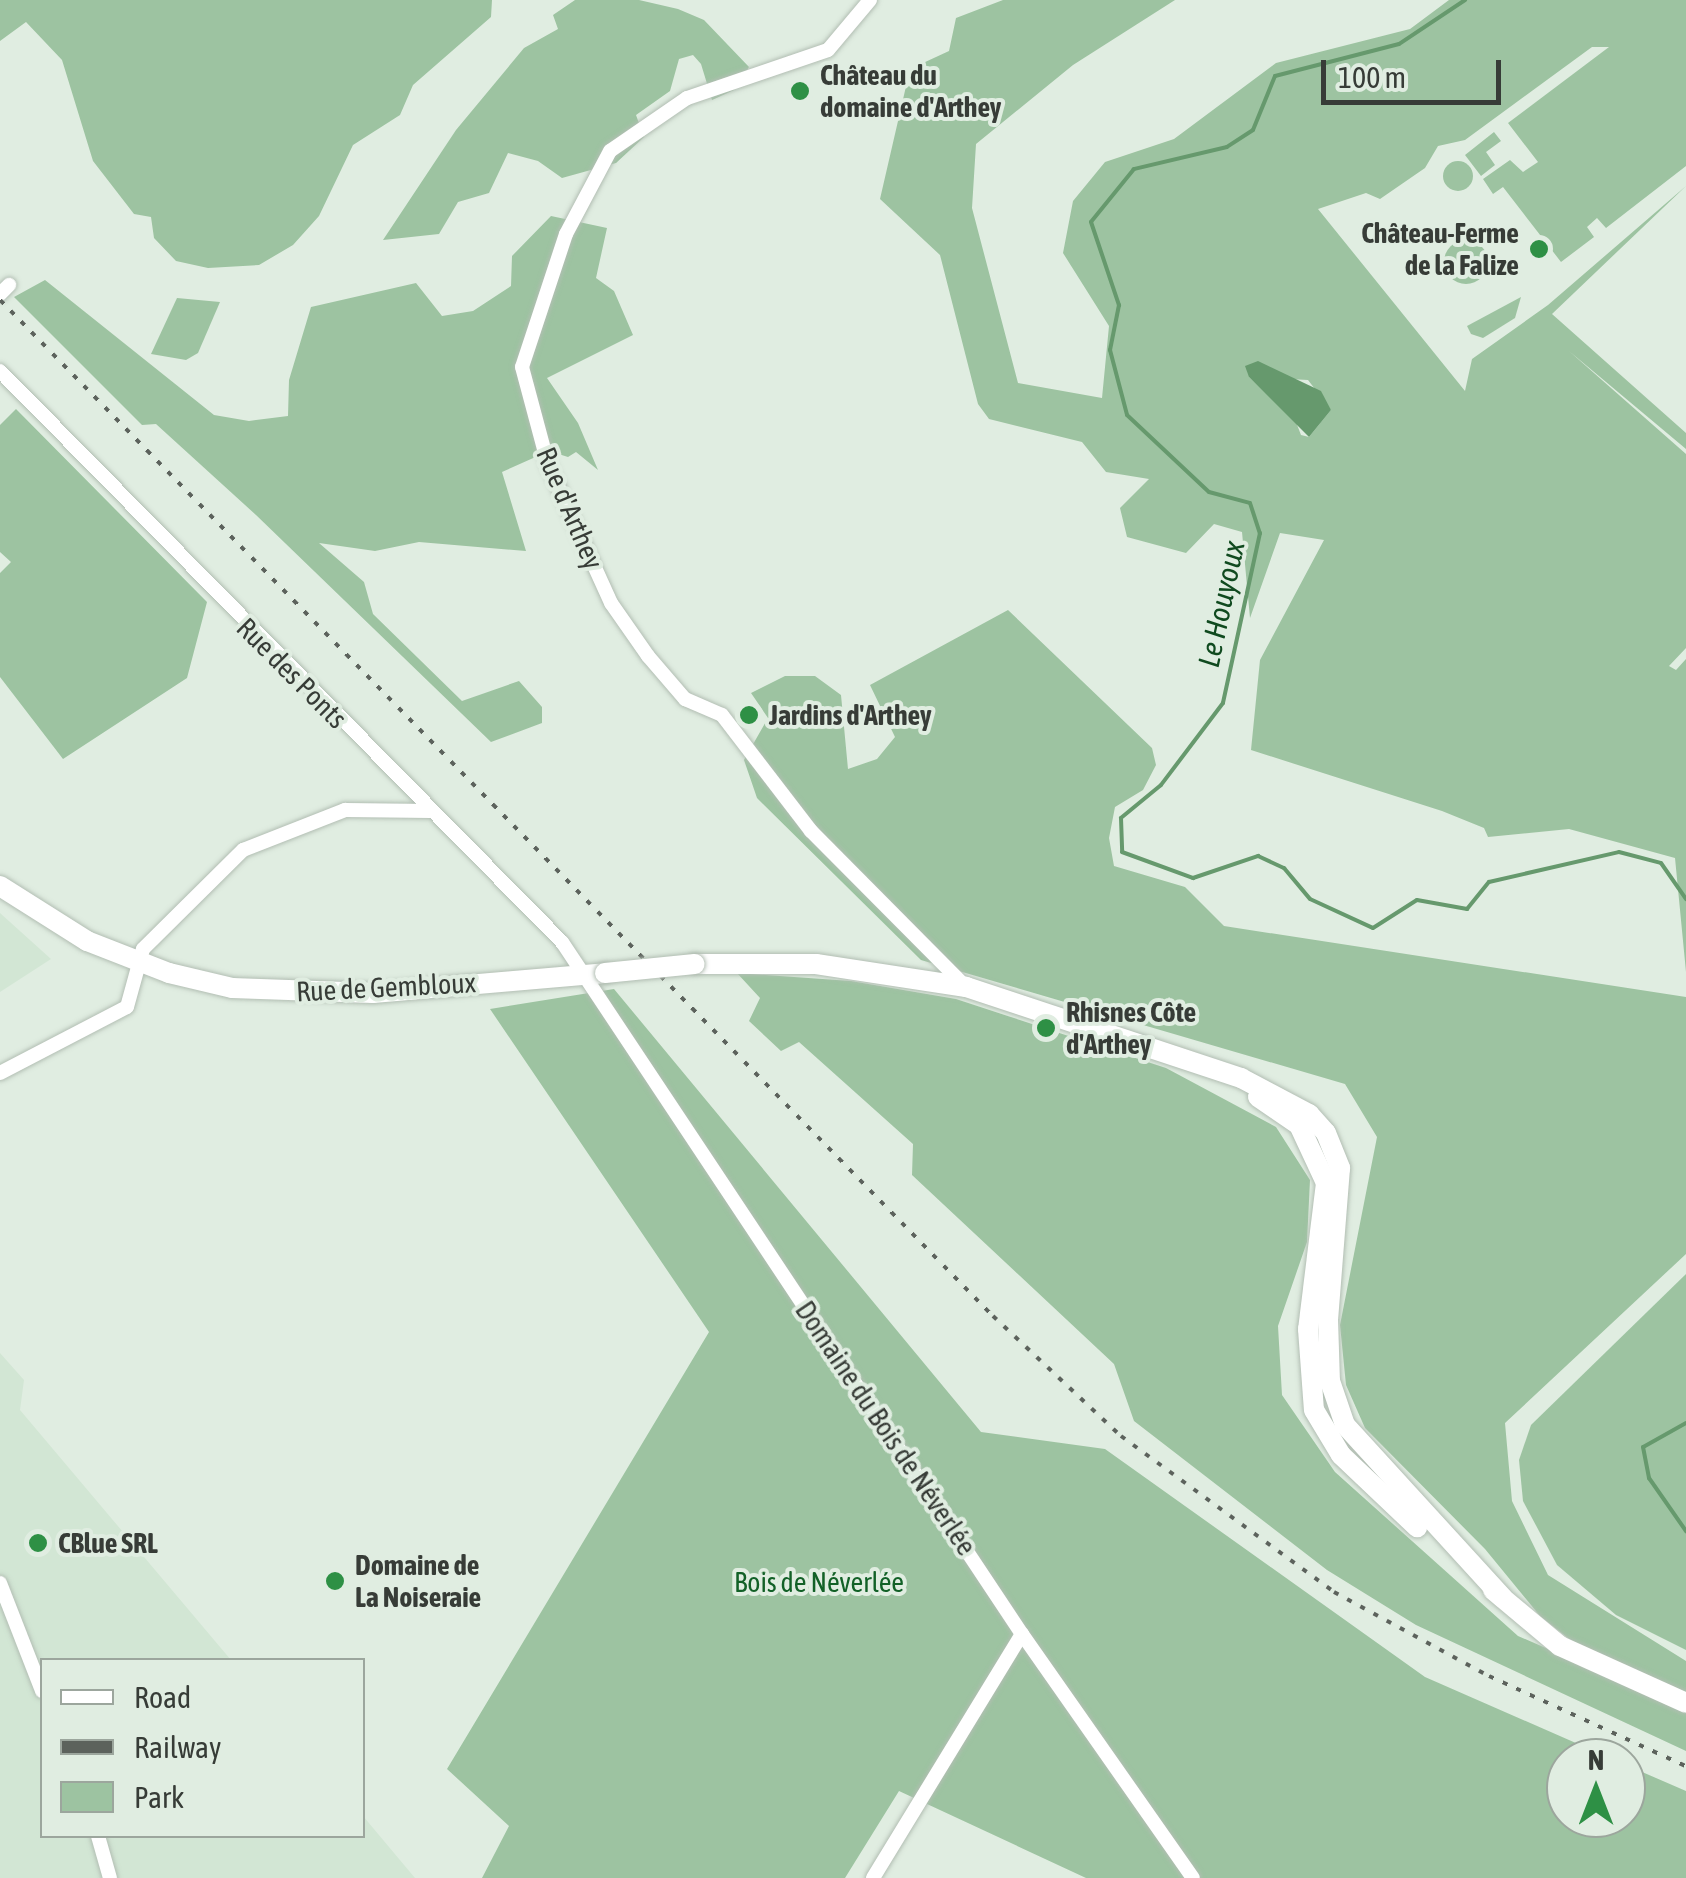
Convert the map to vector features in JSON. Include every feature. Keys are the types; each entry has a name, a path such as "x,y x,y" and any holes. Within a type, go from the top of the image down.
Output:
{"main road":[{"name":"Rue de Gembloux","path":"0,886 59,926 134,962 232,988 298,994 736,961 816,964 966,987 1152,1048 1287,1098 1326,1134 1343,1196 1328,1319 1330,1381 1345,1425 1502,1598 1560,1646 1686,1703"}],"street":[{"name":"Rue d'Arthey","path":"870,0 828,50 687,98 610,151 566,234 522,367 548,464 611,603 648,656 684,700 722,714 812,831 966,987"},
{"name":"Rue des Ponts","path":"0,370 594,974"},
{"path":"0,1073 127,1007 137,981 134,962 188,898 243,850 345,810 430,810"},
{"name":"Domaine du Bois de Néverlée","path":"594,974 1022,1634 1193,1878"},
{"path":"0,1583 40,1686"},
{"path":"872,1878 1022,1634"},
{"path":"99,1838 110,1878"}],"shaded area":[{"path":"1258,361 1321,391 1331,410 1309,437 1249,377 1245,366"},
{"path":"0,913 51,959 0,992"},
{"path":"0,1353 24,1380 20,1410 229,1658 40,1658 40,1838 365,1838 365,1818 415,1878 0,1878"}],"green space":[{"path":"0,0 492,0 491,17 413,85 400,115 353,145 319,216 293,245 259,265 208,268 176,261 154,238 151,217 134,214 93,161 62,60 26,22 0,41"},
{"path":"575,0 639,0 678,9 704,20 749,67 734,90 712,100 701,64 693,55 679,59 670,91 636,115 644,137 616,163 562,178 538,161 508,153 489,193 458,202 439,234 383,240 456,130 524,48 558,29 553,15"},
{"path":"1003,0 1175,0 1073,65 976,144 972,208 1018,383 1102,398 1109,326 1063,253 1073,201 1105,162 1174,139 1276,63 1410,29 1449,0 1686,0 1686,166 1606,228 1597,218 1587,227 1594,237 1561,262 1503,187 1493,194 1483,179 1510,160 1523,172 1538,162 1508,123 1609,47 1592,47 1465,140 1438,146 1425,168 1380,199 1366,193 1318,209 1465,391 1472,359 1548,305 1686,186 1552,314 1686,433 1686,449 1569,351 1686,454 1686,648 1669,666 1676,670 1686,659 1686,972 1675,858 1569,829 1488,837 1484,828 1442,811 1251,750 1260,660 1324,540 1280,533 1250,618 1242,532 1214,524 1186,553 1127,537 1120,508 1149,479 1106,472 1082,442 989,419 978,404 940,255 880,199 910,69 949,51 956,18","holes":["1249,377 1308,380 1331,410 1309,437 1301,435 1296,422"]},
{"path":"1494,132 1501,141 1486,152 1495,165 1481,176 1465,155"},
{"path":"1458,161 1469,165 1473,176 1469,187 1458,191 1447,187 1443,176 1447,165"},
{"path":"551,216 607,228 596,278 614,291 633,335 547,378 578,423 598,470 576,452 568,457 549,451 502,472 526,551 419,542 375,551 319,543 364,582 373,614 462,701 519,681 542,707 542,723 491,742 156,424 142,425 14,297 45,280 214,415 249,421 288,416 289,380 311,307 416,283 442,316 473,311 511,286 512,256"},
{"path":"1466,240 1482,246 1488,262 1482,278 1466,284 1450,278 1444,262 1450,246"},
{"path":"1521,297 1515,318 1483,338 1471,334 1467,326"},
{"path":"177,298 220,302 198,353 186,360 151,354"},
{"path":"16,409 207,602 187,678 63,759 0,677 0,573 11,562 0,552 0,425"},
{"path":"1008,610 1152,748 1156,765 1143,790 1115,807 1109,838 1114,866 1185,887 1224,926 1686,997 1686,1254 1505,1423 1512,1501 1548,1575 1686,1661 1686,1697 1582,1649 1540,1616 1485,1549 1365,1428 1346,1385 1340,1325 1377,1137 1345,1084 921,960 757,798 744,760 768,718 751,693 785,676 815,676 841,695 848,769 877,759 895,737 870,685"},
{"path":"737,973 851,981 956,999 1166,1068 1276,1127 1310,1180 1307,1242 1278,1326 1282,1395 1335,1472 1518,1636 1686,1709 1686,1751 1416,1625 1327,1570 1134,1421 1114,1364 912,1175 913,1144 799,1042 781,1051 749,1021 760,998"},
{"name":"Bois de Néverlée","path":"614,989 981,1432 1105,1449 1425,1677 1564,1738 1546,1738 1546,1838 1646,1838 1646,1774 1686,1791 1686,1878 1086,1878 899,1791 845,1878 482,1878 509,1826 447,1769 709,1332 490,1009"},
{"path":"1686,1274 1686,1650 1616,1615 1557,1565 1523,1501 1519,1460 1531,1425"}],"waterway":[{"name":"Le Houyoux","path":"1465,0 1399,44 1275,76 1253,130 1227,147 1134,169 1091,222 1119,305 1110,350 1127,415 1209,492 1250,503 1260,533 1223,703 1161,785 1121,818 1122,852 1193,878 1258,856 1284,868 1310,899 1373,928 1417,900 1467,909 1489,882 1619,852 1661,863 1686,899"},
{"name":"Le Houyoux","path":"1686,1423 1643,1447 1649,1478 1686,1531"}],"railway":[{"path":"0,300 993,1316 1121,1436 1334,1592 1489,1676 1686,1766"}],"place":[{"name":"Château du domaine d'Arthey","path":"800,91"},
{"name":"Château-Ferme de la Falize","path":"1539,249"},
{"name":"Jardins d'Arthey","path":"749,715"},
{"name":"Rhisnes Côte d'Arthey","path":"1046,1028"},
{"name":"CBlue SRL","path":"38,1543"},
{"name":"Domaine de La Noiseraie","path":"335,1581"}]}
